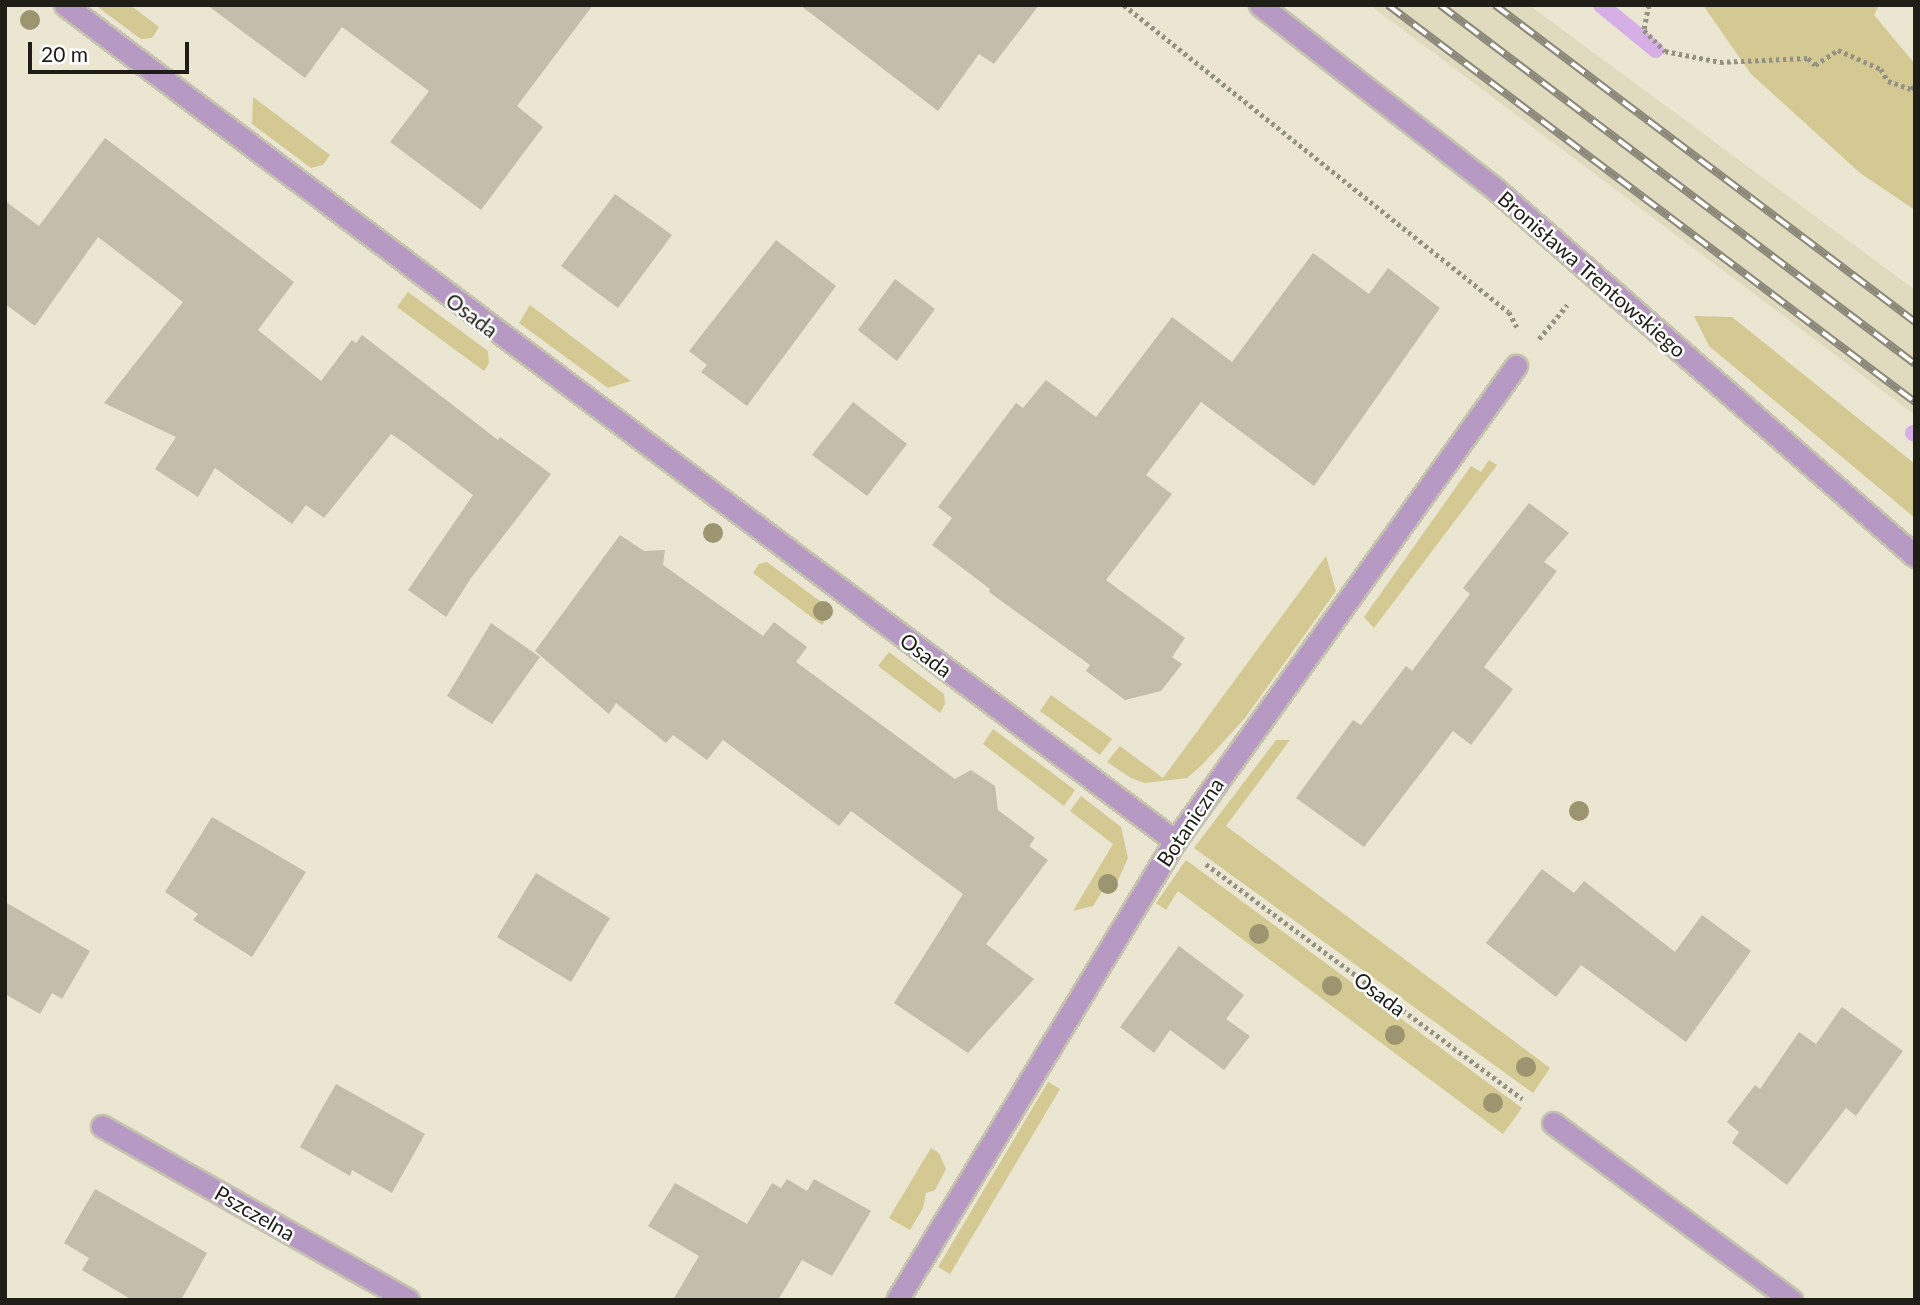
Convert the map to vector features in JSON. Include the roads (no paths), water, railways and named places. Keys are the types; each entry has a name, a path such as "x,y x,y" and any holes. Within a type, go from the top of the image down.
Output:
{"street":[{"name":"Osada","path":"65,5 1174,841"},
{"name":"Bronisława Trentowskiego","path":"1260,5 1493,187 1594,273 1747,412 1915,556"},
{"name":"Botaniczna","path":"897,1300 1174,841 1516,366"},
{"path":"1553,1123 1791,1300"},
{"name":"Pszczelna","path":"102,1126 408,1300"}],"waterway":[{"path":"1601,5 1656,50"}],"railway":[{"path":"1388,5 1915,402"},
{"path":"1440,5 1915,364"},
{"path":"1495,5 1915,322"}]}
